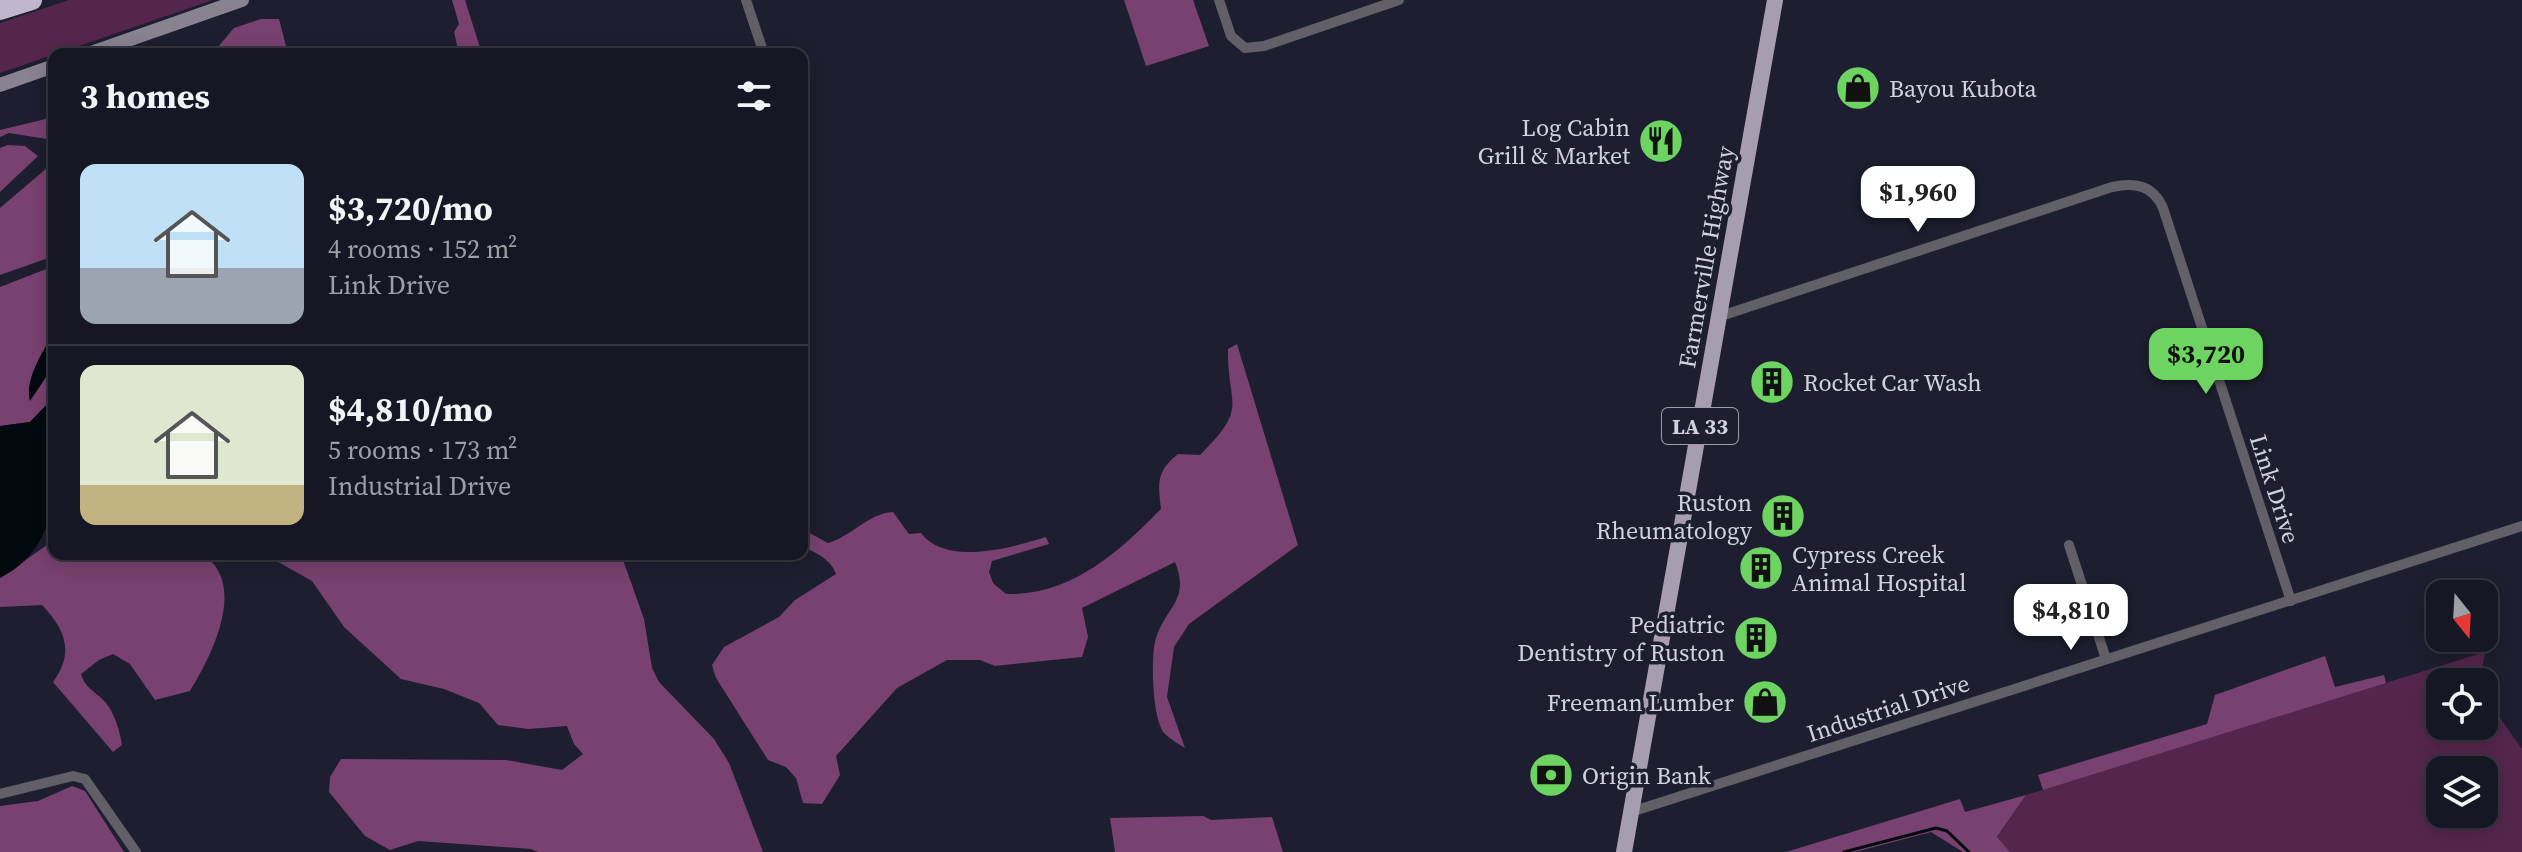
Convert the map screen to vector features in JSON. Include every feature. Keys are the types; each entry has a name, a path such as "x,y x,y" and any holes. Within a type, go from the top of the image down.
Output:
{"highway":[{"path":"0,10 32,0"}],"main road":[{"name":"Farmerville Highway","path":"1624,852 1775,0"}],"street":[{"path":"105,48 242,0"},
{"path":"746,0 762,48"},
{"path":"1219,0 1231,36 1245,48 1264,46 1399,0"},
{"path":"0,85 48,68"},
{"name":"Link Drive","path":"1721,316 2124,185 2150,190 2163,208 2291,601"},
{"name":"Industrial Drive","path":"1631,812 2522,526"},
{"path":"2069,545 2106,659"},
{"path":"0,794 73,776 85,779 136,852"}],"shaded area":[{"path":"69,0 213,0 73,48 48,48 48,57 0,73 0,23"},
{"path":"452,0 465,0 480,48 458,48 454,32 459,24"},
{"path":"1124,0 1193,0 1209,46 1146,66"},
{"path":"261,19 279,19 286,48 217,48 234,28"},
{"path":"48,118 48,139 9,133 0,137 0,130"},
{"path":"25,146 38,156 0,192 0,148"},
{"path":"48,167 48,258 0,275 0,208"},
{"path":"48,268 48,344 36,366 29,389 30,400 48,374 48,403 30,422 0,426 0,287"},
{"path":"48,343 48,374 30,401 32,375"},
{"path":"1237,344 1298,545 1189,624 1174,647 1167,697 1185,748 1167,736 1161,727 1154,690 1155,642 1180,586 1175,562 1082,608 1088,637 1082,657 995,666 980,660 947,660 897,688 836,756 840,775 822,804 803,803 796,778 786,767 768,760 716,678 712,665 724,647 779,617 795,600 836,574 827,560 808,549 808,532 828,543 876,516 893,512 909,534 921,533 932,543 963,552 999,549 1046,537 1049,544 992,561 989,572 993,583 1006,594 1029,593 1072,580 1110,556 1161,509 1160,478 1171,460 1178,454 1200,455 1225,426 1232,405 1228,349"},
{"path":"48,403 48,523 38,544 22,563 0,578 0,426 30,422"},
{"path":"48,544 48,560 208,560 216,567 223,583 222,621 190,691 155,700 130,664 113,654 81,674 85,683 106,703 114,718 122,745 113,752 53,682 64,661 65,651 57,623 42,605 0,607 0,578"},
{"path":"275,560 623,560 644,619 652,668 659,682 714,739 729,763 763,852 538,852 418,841 390,850 365,836 329,792 330,777 341,759 506,760 562,770 583,754 574,744 567,726 528,729 498,725 479,703 444,689 401,679 344,627 312,581"},
{"path":"2485,652 2482,668 2434,668"},
{"path":"2325,656 2335,687 2384,675 2386,683 2043,790 2038,775 2207,724 2215,695"},
{"path":"2426,670 2426,740 2498,740 2498,715 2522,749 2522,852 2010,852 1997,838 2026,795"},
{"path":"72,786 85,791 124,852 0,852 0,806 38,801"},
{"path":"2026,795 1997,837 2010,852 1963,852 1931,832 1855,852 1786,852 1960,799 1965,812"},
{"path":"1203,816 1211,820 1272,817 1283,852 1115,852 1110,818"}],"waterway":[{"path":"1844,852 1936,828 1947,831 1969,852"}],"place":[{"name":"Bayou Kubota","path":"1858,88"},
{"name":"Log Cabin Grill & Market","path":"1661,141"},
{"name":"Rocket Car Wash","path":"1772,382"},
{"name":"Ruston Rheumatology","path":"1783,516"},
{"name":"Cypress Creek Animal Hospital","path":"1761,568"},
{"name":"Pediatric Dentistry of Ruston","path":"1756,638"},
{"name":"Freeman Lumber","path":"1765,702"},
{"name":"Origin Bank","path":"1551,775"}]}
